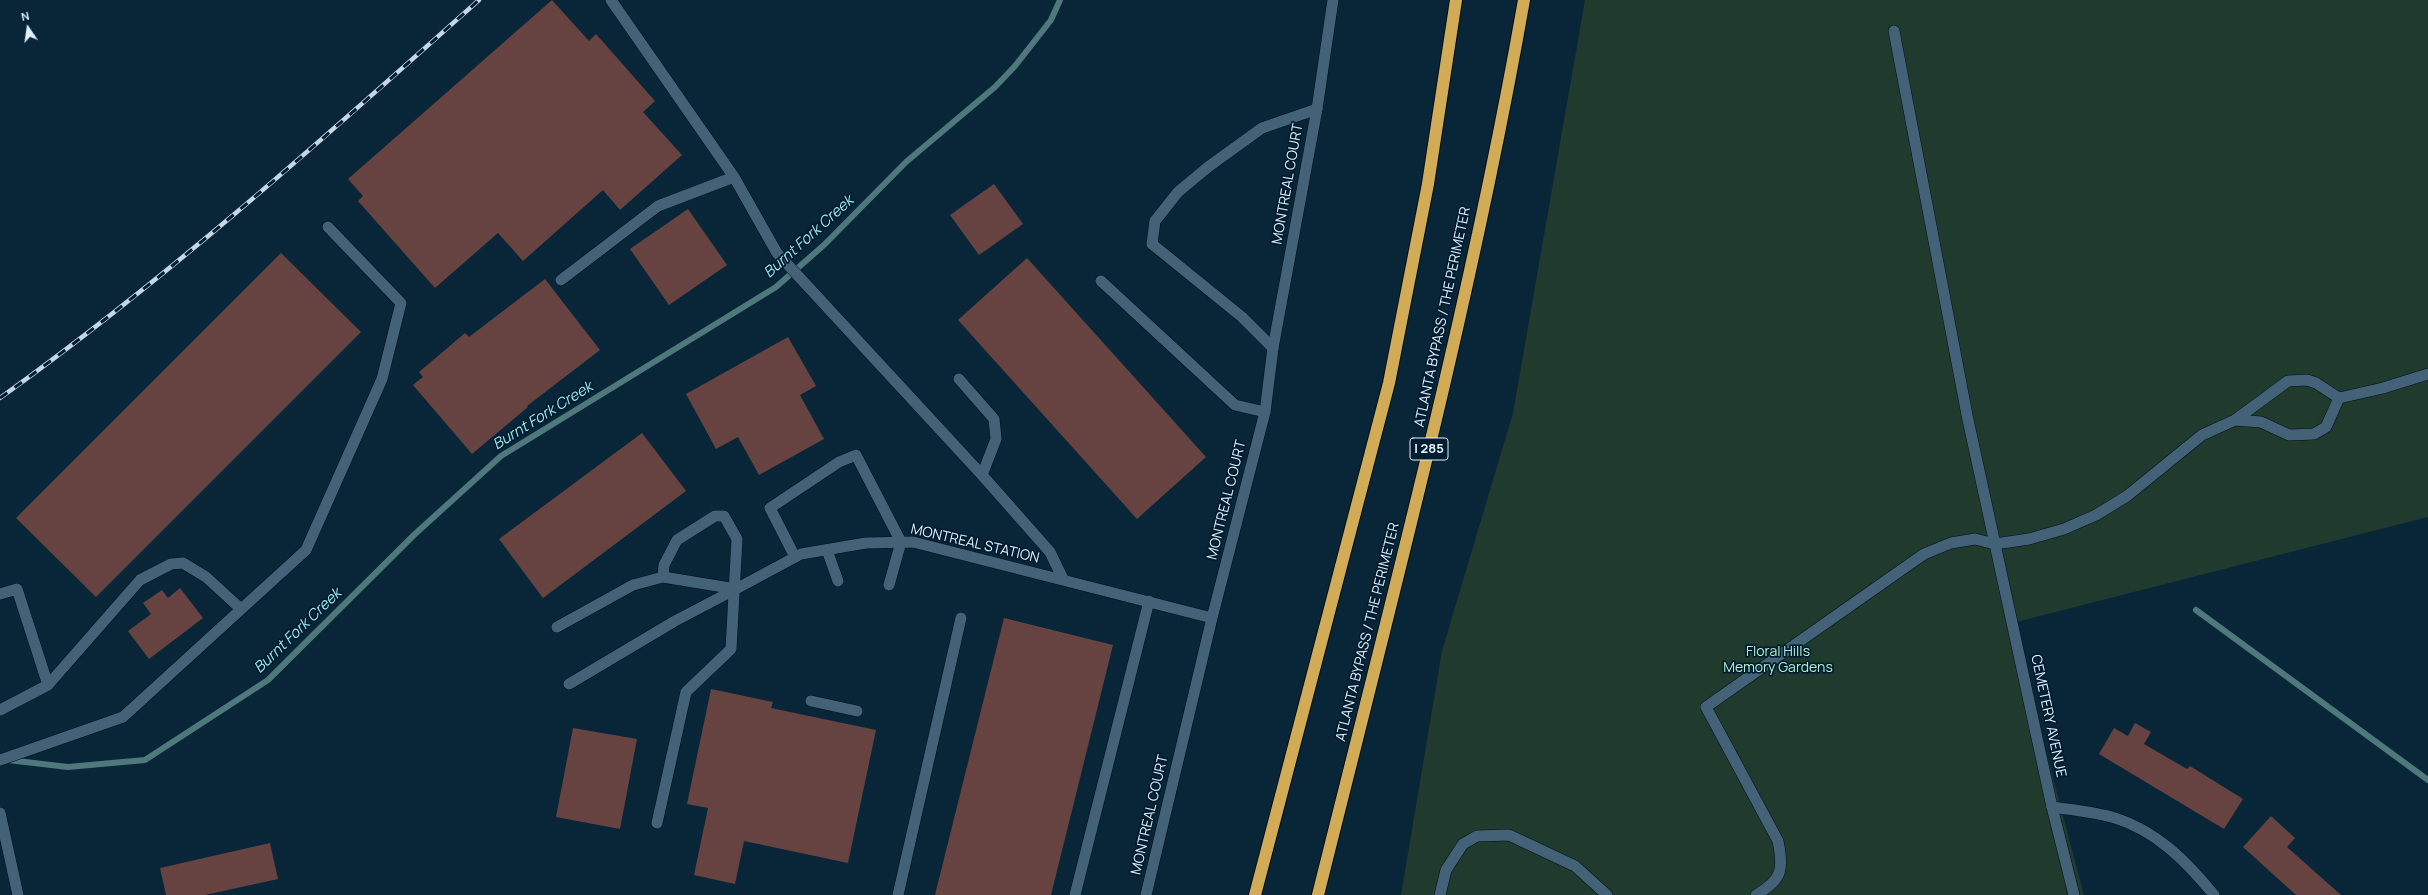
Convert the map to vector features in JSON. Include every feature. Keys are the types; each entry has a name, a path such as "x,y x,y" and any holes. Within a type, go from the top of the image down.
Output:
{"highway":[{"path":"1255,895 1389,383 1428,184 1456,0"},
{"name":"ATLANTA BYPASS / THE PERIMETER","path":"1318,895 1433,436 1507,100 1524,0"}],"street":[{"path":"611,0 734,177 782,258 982,475 1050,552 1063,579"},
{"name":"MONTREAL COURT","path":"1146,895 1212,618 1265,412 1273,348 1317,109 1333,0"},
{"name":"CEMETERY AVENUE","path":"1894,31 1967,415 2052,807 2074,895"},
{"path":"1273,348 1242,317 1152,244 1154,221 1178,192 1208,167 1262,128 1317,109"},
{"path":"561,280 658,206 734,177"},
{"path":"0,760 123,717 306,550 382,379 401,304 328,227"},
{"path":"1101,281 1235,405 1265,412"},
{"path":"1756,895 1773,886 1779,871 1781,856 1778,841 1706,707 1924,554 1951,543 1975,539 1995,544 2029,539 2064,529 2096,515 2127,496 2202,435 2235,420 2288,381 2307,380 2316,383 2339,398 2383,388 2428,374"},
{"path":"960,379 994,419 996,439 982,475"},
{"path":"2235,420 2261,422 2289,435 2314,434 2326,427 2339,398"},
{"path":"795,557 770,508 838,462 856,455 901,542 890,585"},
{"path":"657,823 686,692 731,649 736,589 737,539 724,516 715,516 677,540 664,564 663,578"},
{"name":"MONTREAL STATION","path":"569,684 676,621 801,554 866,543 901,542 920,544 1063,579 1212,618"},
{"path":"827,550 838,581"},
{"path":"0,710 48,685 140,580 171,564 183,563 206,577 241,609"},
{"path":"557,627 632,586 663,578 736,589"},
{"path":"0,594 17,589 48,685"},
{"path":"1075,895 1148,601"},
{"path":"898,895 961,618"},
{"path":"811,701 857,711"},
{"path":"2052,807 2114,818 2149,832 2189,865 2214,895"},
{"path":"0,813 18,895"},
{"path":"1440,895 1446,870 1463,844 1477,836 1509,835 1575,866 1607,895"}],"green space":[{"name":"Floral Hills Memory Gardens","path":"1585,0 2428,0 2428,517 2012,623 2084,895 1401,895 1442,651 1513,413"}],"building":[{"path":"552,0 589,41 596,34 655,101 643,112 682,155 620,210 603,190 523,261 498,233 435,288 358,201 363,196 348,179"},
{"path":"994,184 1023,224 979,255 950,215"},
{"path":"688,209 727,265 669,305 630,249"},
{"path":"281,253 361,332 96,597 16,518"},
{"path":"1027,258 1206,457 1137,519 958,320"},
{"path":"545,279 600,350 527,406 528,407 472,454 413,385 423,377 419,372 465,333 469,337"},
{"path":"788,337 816,386 800,395 824,439 759,475 738,437 716,449 686,394"},
{"path":"642,433 686,491 543,598 499,539"},
{"path":"180,588 203,618 149,659 128,631 151,614 143,603 162,590 168,598"},
{"path":"1004,618 1113,645 1051,895 935,895"},
{"path":"711,689 773,702 771,708 876,730 848,863 744,841 735,884 694,875 708,808 687,804"},
{"path":"2135,723 2151,732 2144,744 2187,769 2190,766 2243,799 2224,829 2099,754 2114,728 2128,736"},
{"path":"573,728 637,739 620,829 556,817"},
{"path":"2271,816 2295,838 2287,847 2341,895 2296,895 2243,847"},
{"path":"270,843 278,879 205,895 166,895 160,868"}],"waterway":[{"name":"Burnt Fork Creek","path":"8,760 68,767 145,760 268,680 415,534 501,456 776,287 824,245 906,162 995,87 1015,66 1051,20 1060,0"},
{"path":"2196,610 2428,780"}],"railway":[{"path":"0,398 63,352 185,255 304,155 479,0"}]}
